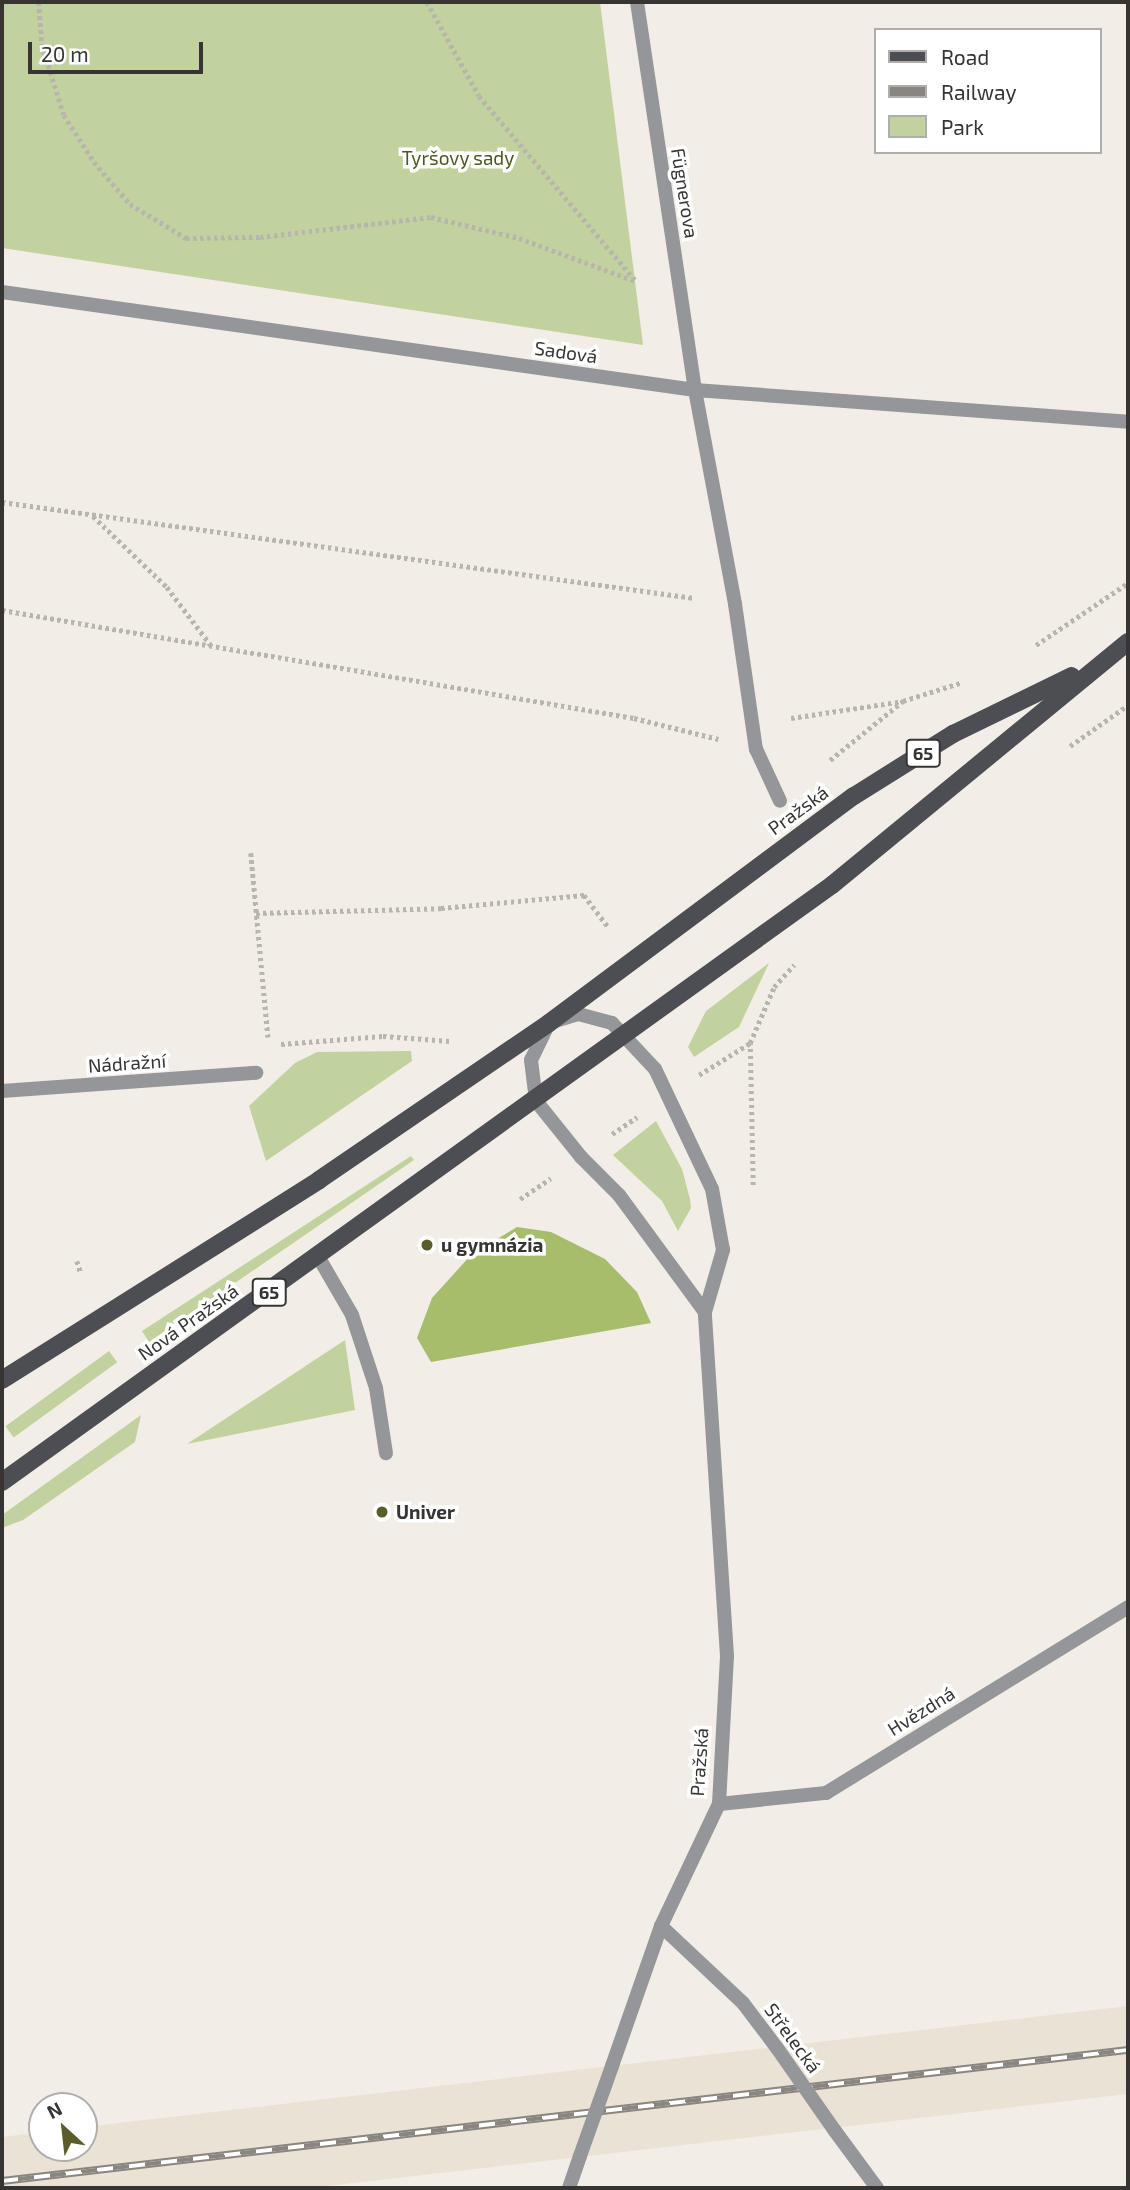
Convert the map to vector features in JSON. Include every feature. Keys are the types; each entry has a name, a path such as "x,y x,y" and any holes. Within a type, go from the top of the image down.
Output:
{"main road":[{"name":"Pražská","path":"536,1101 832,885 977,769 1094,666 1128,642"},
{"name":"Pražská","path":"549,1023 853,796 953,734 1094,666"},
{"name":"65","path":"2,1380 318,1180 549,1023"},
{"name":"Nová Pražská","path":"2,1482 536,1101"}],"street":[{"name":"Fügnerova","path":"637,2 695,390 735,604 756,749 780,801"},
{"name":"Sadová","path":"2,292 695,390 1128,422"},
{"name":"Pražská","path":"536,1101 531,1060 549,1023 563,1017 593,1015 628,1035 670,1094 712,1189 723,1250 705,1312 727,1656 719,1804 660,1926 569,2188"},
{"name":"Nádražní","path":"2,1091 256,1073"},
{"path":"536,1101 580,1157 619,1195 705,1312"},
{"path":"318,1258 352,1315 376,1388 386,1453"},
{"name":"Hvězdná","path":"719,1804 826,1793 1128,1606"},
{"name":"Střelecká","path":"660,1926 743,2003 877,2188"}],"path":[{"path":"39,2 42,45 64,115 94,162 130,204 186,238 260,237 431,217 519,238 635,281 479,96 427,2"},
{"path":"2,502 735,604"},
{"path":"92,515 167,587 213,648"},
{"path":"1032,649 1128,583"},
{"path":"2,610 634,718 756,749"},
{"path":"749,698 782,719 903,701 963,682"},
{"path":"780,801 903,701"},
{"path":"251,853 269,1045 383,1037 465,1041"},
{"path":"256,913 441,908 584,895 613,933"},
{"path":"753,1193 750,1043 774,987 795,964"},
{"path":"670,1094 750,1043"},
{"path":"77,1261 81,1273"}],"shaded area":[{"path":"1128,2006 1128,2094 310,2188 2,2188 2,2137 28,2134 28,2162 98,2162 98,2125"}],"green space":[{"name":"Tyršovy sady","path":"2,2 600,2 643,345 2,248"},
{"path":"769,963 739,1027 694,1057 688,1047 706,1011"},
{"path":"411,1051 412,1061 266,1161 249,1106 295,1063 317,1052"},
{"path":"656,1121 682,1169 690,1199 691,1208 678,1231 662,1201 613,1155"},
{"path":"411,1156 414,1160 149,1342 142,1331"},
{"path":"517,1227 551,1232 605,1259 637,1292 651,1323 431,1362 417,1338 432,1298 471,1255"},
{"path":"345,1340 355,1410 187,1444"},
{"path":"109,1351 117,1362 14,1438 5,1426"},
{"path":"141,1415 135,1442 23,1520 2,1528 2,1515"}],"railway":[{"path":"2,2181 1128,2050"}],"place":[{"name":"u gymnázia","path":"427,1245"},
{"name":"Univer","path":"382,1512"}]}
